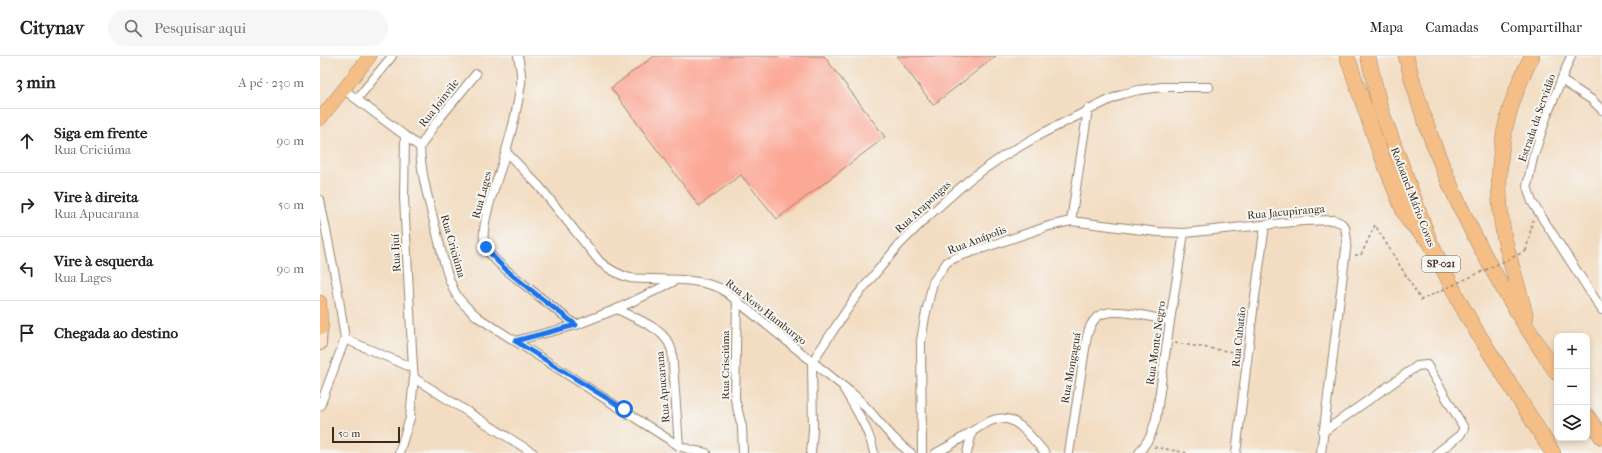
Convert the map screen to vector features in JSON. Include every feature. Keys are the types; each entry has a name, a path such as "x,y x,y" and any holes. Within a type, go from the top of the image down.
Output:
{"highway":[{"name":"Rodoanel Mário Covas","path":"1368,56 1380,107 1430,242 1459,301 1475,329 1553,453"},
{"path":"1406,56 1415,91 1431,140 1485,258 1528,331 1554,369"},
{"path":"1528,331 1524,309 1505,236 1499,204 1498,174 1502,140 1510,108 1532,56"},
{"path":"1347,60 1377,144 1404,212 1409,221 1430,242"},
{"path":"1590,420 1602,437"}],"main road":[{"path":"320,119 370,56"},
{"path":"320,302 321,325"}],"street":[{"path":"357,99 392,56"},
{"name":"Rua Lages","path":"518,56 521,69 521,82 506,152 486,221 484,239 486,247 491,255 504,268 576,325"},
{"name":"Estrada da Servidão","path":"1571,56 1547,115 1533,158 1527,186 1536,208 1602,310"},
{"name":"Rua Joinvile","path":"420,147 434,125 476,74"},
{"path":"1561,80 1592,100 1602,110"},
{"name":"Rua Arapongas","path":"812,362 855,298 900,245 926,218 970,180 1041,134 1088,109 1122,94 1162,87 1209,86"},
{"path":"343,89 420,147"},
{"path":"1071,221 1088,109"},
{"name":"Rua Ijuí","path":"399,453 410,418 414,378 404,198 405,136"},
{"name":"Rua Criciúma","path":"420,147 421,163 428,199 445,265 454,291 462,302 470,310 515,341 679,446 706,453"},
{"name":"Rua Novo Hamburgo","path":"506,152 539,186 600,262 609,270 630,278 697,281 711,284 722,289 865,405 903,447 911,453"},
{"path":"320,200 337,286 345,339 320,406"},
{"name":"Rua Jacupiranga","path":"1071,221 1158,232 1184,233 1334,220 1341,223 1347,232 1346,255 1321,453"},
{"name":"Rua Anápolis","path":"922,453 921,341 933,282 940,270 947,262 957,256 1049,226 1071,221"},
{"name":"Rua Cubatão","path":"1236,453 1265,225"},
{"name":"Rua Monte Negro","path":"1141,449 1150,437 1156,419 1184,233"},
{"path":"515,341 576,325 617,309 675,281"},
{"name":"Rua Crisciúma","path":"737,300 735,399 742,427 742,453"},
{"name":"Rua Apucarana","path":"617,309 658,331 670,343 672,351 679,446"},
{"name":"Rua Mongaguá","path":"1069,453 1087,336 1093,320 1101,314 1113,311 1170,321"},
{"path":"320,344 321,325"},
{"path":"345,339 413,368"},
{"path":"811,453 813,430 812,362"},
{"path":"1323,432 1417,366 1426,365 1464,428 1460,435 1437,453"},
{"path":"414,378 533,453"},
{"path":"842,386 866,427 874,453"},
{"path":"936,453 992,419 1001,418 1010,420 1020,426 1045,453"},
{"path":"967,453 972,432"}],"path":[{"path":"1361,255 1375,225 1421,300 1526,251 1536,208"},
{"path":"1167,342 1248,354"},
{"path":"1141,449 1188,453"}],"building":[{"path":"654,56 824,56 885,137 777,219 741,175 699,206 611,88"},
{"path":"897,56 996,56 933,105"}],"route":[{"path":"486,247 491,255 504,268 576,325 515,341 624,409"}]}
